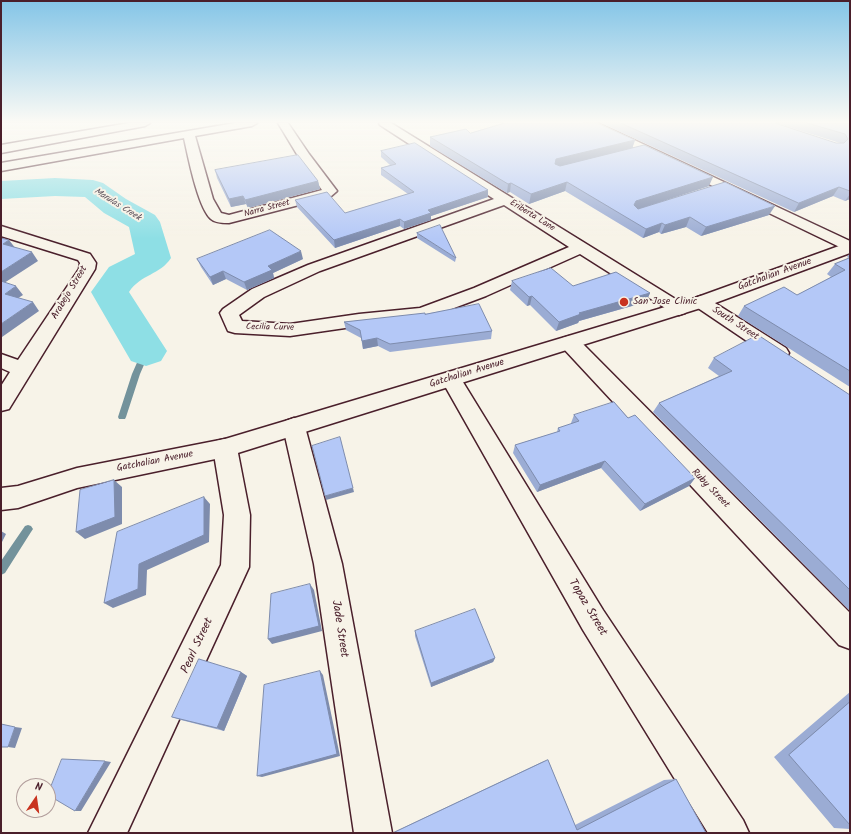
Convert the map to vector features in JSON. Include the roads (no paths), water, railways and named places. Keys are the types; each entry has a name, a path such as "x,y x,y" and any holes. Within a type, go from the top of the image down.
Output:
{"street":[{"path":"1,167 29,162"},
{"name":"Narra Street","path":"196,162 206,199 216,216 223,219 235,218 325,194 330,191 308,162"},
{"name":"Eriberta Lane","path":"446,162 679,309"},
{"path":"672,162 850,247"},
{"name":"Cecilia Curve","path":"506,199 314,268 258,293 229,314 235,327 290,330 359,320 422,314 480,292 582,248"},
{"name":"Arabejo Street","path":"1,231 84,258 88,263 87,269 1,403"},
{"name":"Gatchalian Avenue","path":"1,499 18,497 77,478 225,448 701,302 850,247"},
{"name":"South Street","path":"701,302 792,361"},
{"name":"Ruby Street","path":"570,343 850,634"},
{"path":"1,361 24,369"},
{"name":"Topaz Street","path":"451,379 593,620 730,833"},
{"name":"Jade Street","path":"294,427 328,564 373,833"},
{"name":"Pearl Street","path":"107,833 156,734 235,567 237,515 225,448"},
{"name":"Gatchalian Avenue","path":"1,487 21,481 77,478"}],"waterway":[{"name":"Marulas Creek","path":"1,190 55,187 93,189 115,206 144,222 154,258 122,275 110,292 146,351"},
{"name":"Marulas Creek","path":"122,417 136,374 146,351"},
{"name":"Marulas Creek","path":"1,570 28,529"}],"place":[{"name":"San Jose Clinic","path":"624,302"}]}
